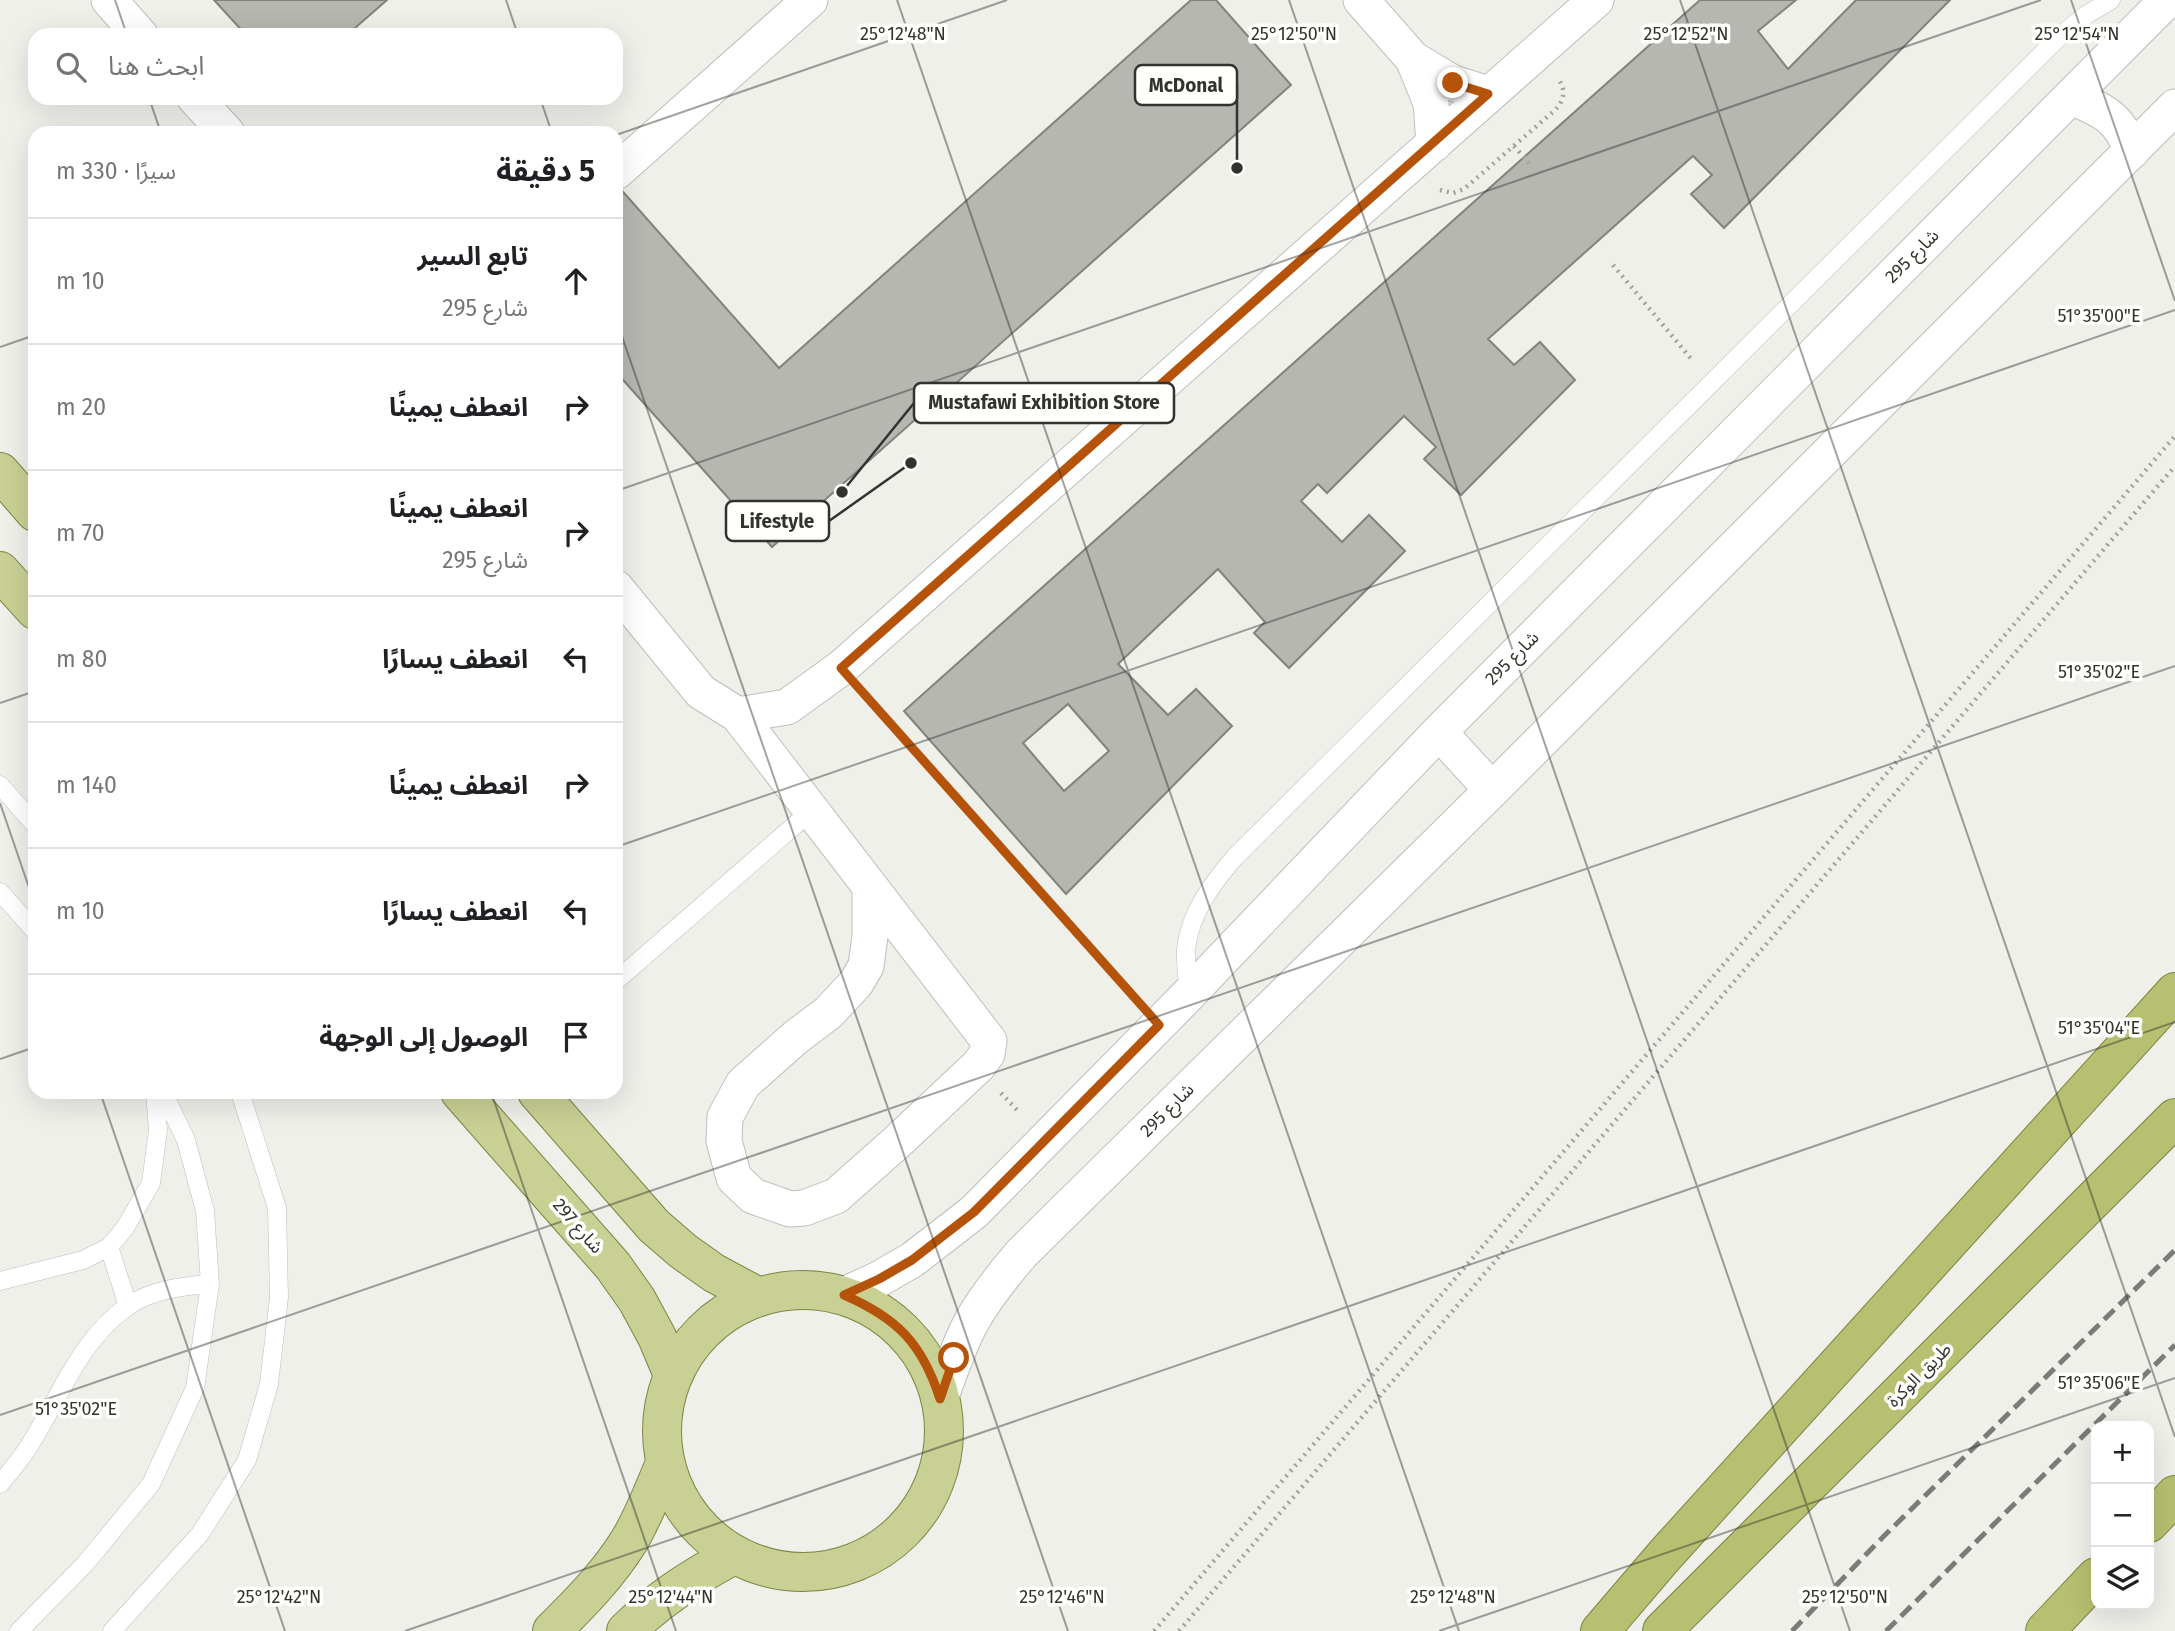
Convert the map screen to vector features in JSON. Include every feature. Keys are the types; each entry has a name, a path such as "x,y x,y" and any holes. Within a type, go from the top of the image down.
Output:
{"highway":[{"path":"1600,1631 1674,1545 2175,992"},
{"name":"طريق الوكرة","path":"1662,1631 2175,1118"},
{"path":"2154,1518 2175,1495"},
{"path":"2045,1631 2091,1582"}],"main road":[{"path":"0,472 28,504"},
{"path":"0,571 28,602"},
{"name":"شارع 297","path":"466,1099 613,1266 637,1300 673,1375"},
{"path":"543,1099 654,1226 714,1273 757,1296"},
{"path":"815,1289 844,1295 871,1307 895,1324 915,1346 931,1371 940,1399 944,1429 942,1448 933,1487 919,1513 900,1535 867,1557 849,1565 820,1572 791,1572 761,1567 734,1555 710,1538 690,1516 674,1491 665,1463 661,1433 663,1404 686,1349 706,1327 729,1309 757,1296 786,1290 815,1289"},
{"path":"552,1631 604,1576 629,1541 649,1503 665,1463"},
{"path":"626,1631 645,1612 688,1580 734,1555"}],"street":[{"path":"108,0 134,28"},
{"path":"623,166 810,0"},
{"path":"1361,0 1413,59 1453,83 1488,94"},
{"path":"738,715 787,707 841,668 1596,0"},
{"name":"شارع 295","path":"844,1295 912,1260 944,1238 974,1212 1159,1025 1439,732 2167,0"},
{"path":"1413,59 1431,103 1424,153"},
{"path":"2071,97 2098,108 2114,119 2125,133 2132,151"},
{"path":"201,105 220,126"},
{"name":"شارع 295","path":"940,1399 954,1358 973,1320 995,1285 1022,1253 1492,790 2175,107"},
{"path":"623,596 701,692 738,715 989,1041 987,1054 978,1066 836,1196 804,1208 790,1209 753,1196 734,1178 724,1140 725,1117 743,1084 828,1013 856,983 866,966 870,936 870,888"},
{"path":"1439,732 1492,790"}],"lane":[{"path":"1188,995 1186,948 1195,915 1212,885 1234,858 2058,38 2086,15 2111,0"},
{"path":"0,785 28,817"},
{"path":"623,975 811,811"},
{"path":"0,892 28,923"},
{"path":"0,1281 83,1261 109,1247 125,1228 151,1182 158,1130 156,1099"},
{"path":"19,1631 86,1564 152,1484 195,1388 210,1284 205,1211 186,1140 166,1099"},
{"path":"112,1631 200,1534 247,1460 269,1384 279,1297 277,1208 242,1099"},
{"path":"109,1247 128,1306"},
{"path":"0,1485 29,1446 72,1368 97,1333 128,1306 151,1295 186,1286 210,1284"}],"path":[{"path":"1424,153 1435,187 1443,192 1453,193 1464,189 1514,146 1561,104 1564,95 1563,86 1557,77 1536,53"},
{"path":"1514,146 1529,163"},
{"path":"1613,265 1711,383"},
{"path":"1154,1631 2175,436"},
{"path":"1180,1631 2175,466"},
{"path":"841,668 1159,1025"},
{"path":"978,1066 1045,1141"}],"building":[{"path":"214,0 387,0 355,28 240,28"},
{"path":"1191,0 1216,0 1291,85 772,547 623,380 623,192 779,368"},
{"path":"1700,0 1796,0 1758,31 1788,69 1856,0 1950,0 1724,228 1691,194 1712,175 1693,156 1488,339 1514,365 1540,342 1575,380 1461,495 1424,459 1436,447 1404,416 1327,493 1318,484 1301,501 1342,542 1369,515 1405,551 1289,668 1254,633 1265,622 1218,569 1118,664 1168,715 1196,689 1232,726 1066,894 904,711","holes":["1068,704 1109,751 1064,791 1023,743"]}],"railway":[{"path":"1792,1631 1883,1537 2175,1250"},
{"path":"1886,1631 2175,1345"}],"place":[{"name":"McDonal","path":"1237,168"},
{"name":"Lifestyle","path":"911,463"},
{"name":"Mustafawi Exhibition Store","path":"842,492"}],"route":[{"path":"954,1358 940,1399 931,1371 915,1346 895,1324 871,1307 844,1295 879,1279 944,1238 1003,1184 1159,1025 841,668 1488,94 1453,83"}]}
